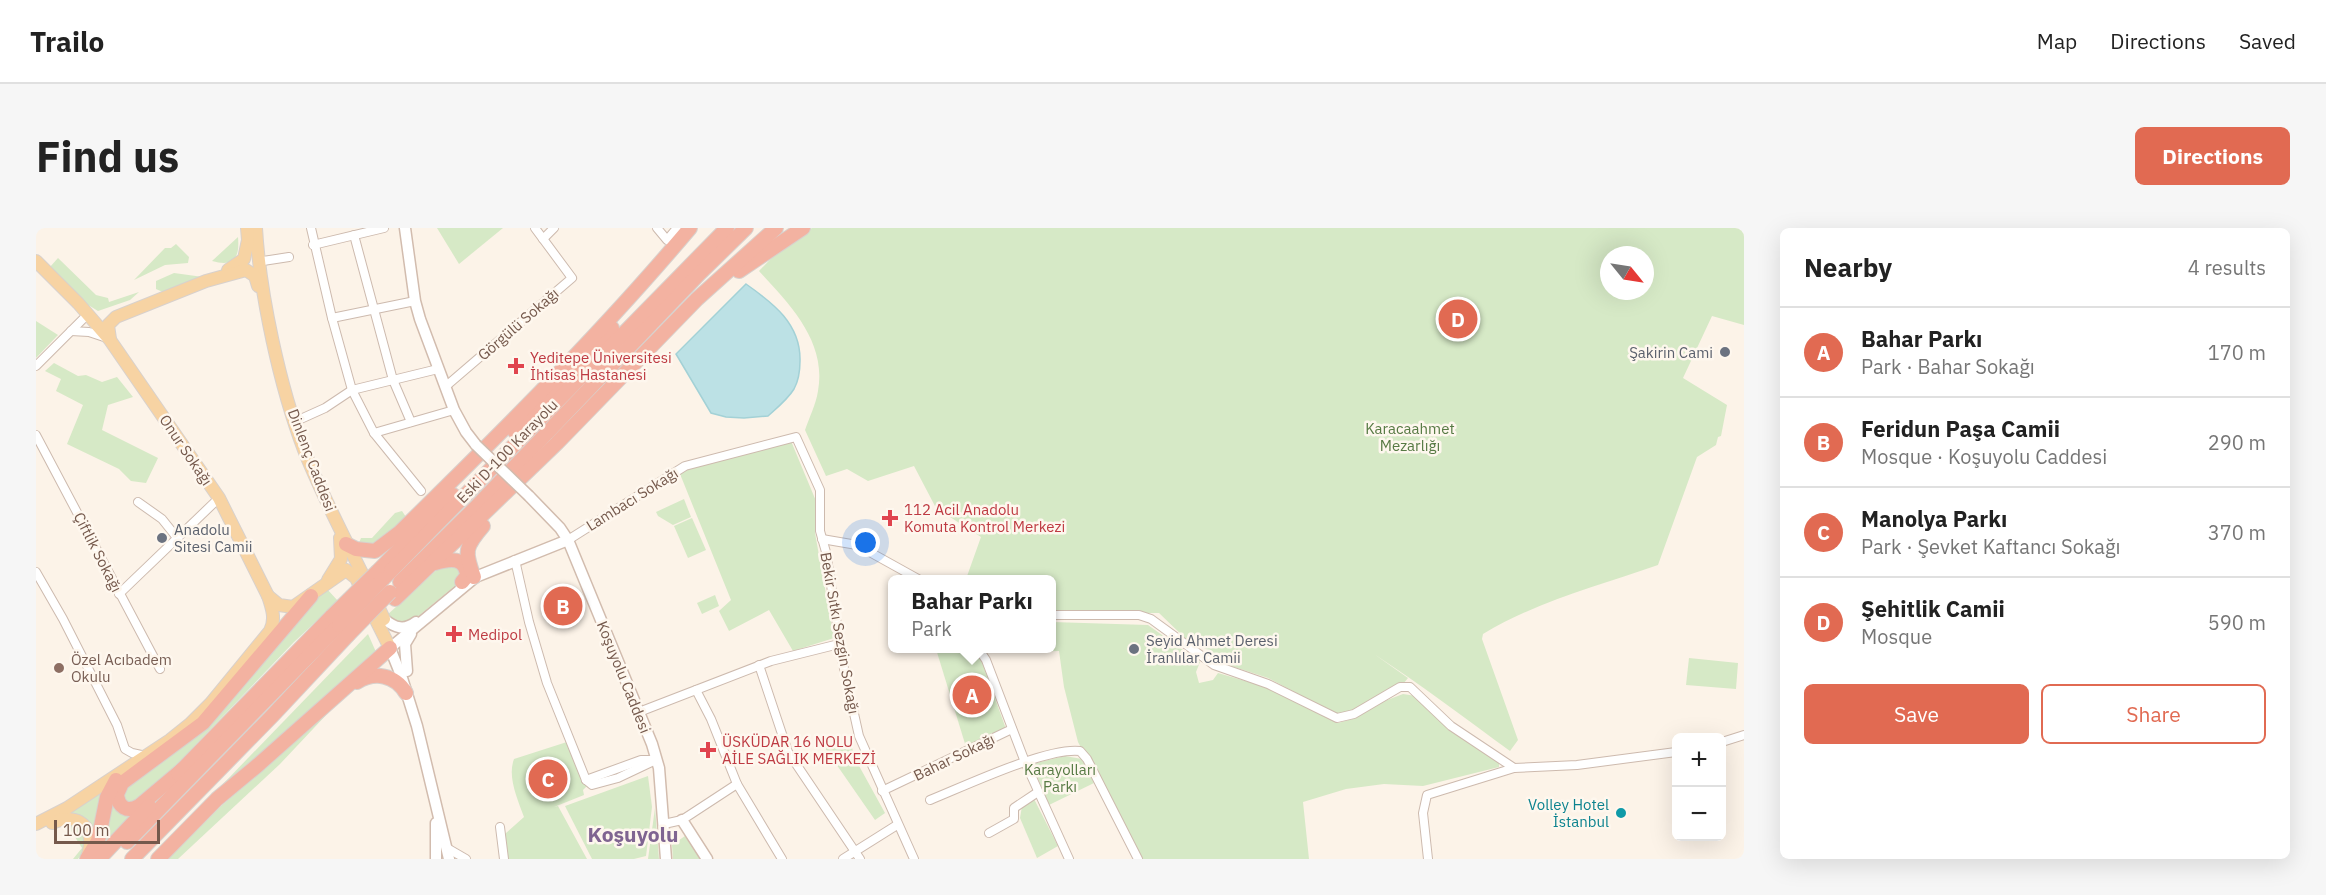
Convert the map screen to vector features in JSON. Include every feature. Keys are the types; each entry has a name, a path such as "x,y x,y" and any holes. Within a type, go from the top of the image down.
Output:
{"highway":[{"path":"343,538 356,549 375,551 400,532 598,330 655,270 690,228"},
{"path":"132,859 273,716 343,629 380,575 591,351 702,228"},
{"name":"Eski D-100 Karayolu","path":"380,575 726,228"},
{"name":"Eski D-100 Karayolu","path":"392,596 700,273 746,228"},
{"path":"311,596 203,723 122,783 117,794 120,805 133,810 139,806 343,629 392,596 433,564 557,443 697,299 776,228"},
{"path":"697,299 802,228"},
{"path":"468,580 466,549 469,542 557,443"},
{"path":"433,564 451,559 458,560 463,564 468,580"},
{"path":"111,859 343,629"},
{"path":"158,859 217,799 393,646"},
{"path":"313,717 367,677 390,677 402,686 406,693"},
{"path":"87,859 98,841 111,786 127,767"},
{"path":"99,859 183,769"}],"main road":[{"name":"Koşuyolu Caddesi","path":"405,228 415,301 454,410 476,445 560,528 568,540 639,712 656,760 666,859"},
{"path":"254,232 263,261 262,275"},
{"path":"254,232 262,275"},
{"path":"206,281 244,259 254,232"},
{"name":"Onur Sokağı","path":"36,261 110,340 219,498 268,596 273,613 273,625 270,631 212,703 170,740 127,767"},
{"name":"Dinlenç Caddesi","path":"88,314 118,315 206,281 242,270 253,273 257,280 268,339 276,353"},
{"name":"Dinlenç Caddesi","path":"262,275 276,353 294,422 343,538 363,573 384,619"},
{"path":"110,340 108,325 118,315"},
{"path":"326,583 341,559 343,538"},
{"name":"Lambacı Sokağı","path":"384,619 393,627 410,626 468,580 568,540"},
{"path":"268,596 279,605 293,607 346,570 352,573 407,671"},
{"name":"Lambacı Sokağı","path":"393,646 471,582 468,580"},
{"path":"384,619 417,726"},
{"path":"421,623 406,640 407,671 417,726 448,854"},
{"path":"41,825 127,767"},
{"path":"434,793 436,859"},
{"path":"41,825 66,819 81,822 89,833 91,841 87,859"},
{"path":"682,820 707,859"}],"street":[{"path":"311,228 313,245 352,390 374,433 421,491"},
{"path":"313,245 384,228"},
{"name":"Görgülü Sokağı","path":"445,387 572,278 535,228"},
{"path":"543,239 554,228"},
{"path":"657,228 667,240 677,228"},
{"path":"354,234 393,380 411,422"},
{"path":"263,261 289,257"},
{"path":"332,318 415,301"},
{"path":"36,366 88,314"},
{"path":"71,331 89,332 110,340"},
{"path":"294,422 325,408 352,390 438,369"},
{"path":"374,433 454,410"},
{"name":"Çiftlik Sokağı","path":"36,435 160,669"},
{"name":"Bekir Sıtkı Sezgin Sokağı","path":"796,437 820,490 820,531 840,644 860,736 882,791 914,859"},
{"name":"Lambacı Sokağı","path":"568,540 685,466 796,437"},
{"path":"119,594 219,498"},
{"path":"138,502 162,519 178,539"},
{"path":"822,539 857,545 913,575"},
{"path":"515,560 529,622 547,682 586,780 641,760 656,760"},
{"path":"36,573 117,725 125,749 146,756"},
{"path":"1056,615 1139,615 1151,619 1214,665 1268,684 1337,718 1354,714 1400,687 1410,687 1451,726 1514,768"},
{"path":"639,712 759,665 840,644"},
{"name":"Bahar Sokağı","path":"882,791 1012,729 981,653"},
{"path":"759,665 788,752 860,859"},
{"path":"696,690 711,719 737,784 782,859"},
{"path":"1012,729 1069,859"},
{"path":"1726,741 1744,735"},
{"path":"930,800 1025,762 1068,749 1080,751 1087,759 1138,859"},
{"path":"1428,859 1423,813 1427,795 1514,768 1577,765 1672,753"},
{"path":"664,824 682,820 737,784"},
{"path":"989,833 1014,819 1014,808 1038,792"},
{"path":"843,859 897,825"},
{"path":"500,827 504,859"},
{"path":"448,854 466,859"}],"green space":[{"path":"437,228 503,228 459,264"},
{"name":"Karacaahmet Mezarlığı","path":"812,228 1744,228 1744,325 1712,316 1683,378 1727,405 1721,436 1718,437 1716,445 1697,457 1658,565 1547,603 1483,634 1482,639 1518,740 1510,751 1426,690 1374,654 1408,678 1403,684 1354,712 1336,714 1268,678 1216,661 1208,650 1187,640 1159,613 1056,613 1056,575 967,575 981,537 936,508 914,466 868,481 847,469 826,476 805,430 818,391 817,356 803,325 759,271 787,242"},
{"path":"238,237 238,251 234,260 225,263 212,261"},
{"path":"176,244 189,257 188,263 165,265 134,280 165,248 171,248"},
{"path":"58,258 96,295 108,298 109,302 139,292 130,300 98,311 85,303 50,267"},
{"path":"174,273 203,277 165,293 156,289 156,281"},
{"path":"36,321 58,335 36,358"},
{"path":"54,363 78,376 86,375 102,382 117,377 133,397 108,405 102,430 158,458 146,483 131,481 119,469 67,444 83,405 56,391 61,379 45,371"},
{"path":"791,441 816,501 815,533 834,638 793,651 769,610 729,631 719,611 731,600 680,474 691,468"},
{"path":"684,499 691,517 673,525 658,516 656,512"},
{"path":"402,511 406,517 405,520 375,545 359,543 361,538 372,538 395,513"},
{"path":"692,518 706,550 688,558 674,526"},
{"path":"454,566 460,574 457,584 410,623 401,625 386,616 440,567"},
{"path":"327,589 338,601 294,642 139,804 124,802 123,787"},
{"path":"715,595 719,606 702,614 697,603"},
{"path":"1056,622 1148,625 1200,662 1196,672 1199,683 1213,680 1218,673 1266,687 1338,723 1356,718 1382,702 1403,694 1416,696 1450,730 1499,762 1499,767 1423,786 1384,784 1346,789 1303,802 1309,859 1140,859 1078,742 1064,687 1059,651 1056,651"},
{"path":"368,634 376,652 284,734 221,786"},
{"path":"937,653 976,653 982,662 1006,729 966,747"},
{"path":"1689,658 1738,663 1736,689 1686,685"},
{"path":"329,712 280,764 178,859 168,859 220,807"},
{"path":"570,741 587,786 583,790 584,795 554,807 558,806 587,859 503,859 498,840 524,817 513,781 514,759"},
{"path":"825,748 852,748 858,764 885,813 875,820"},
{"name":"Karayolları Parkı","path":"1065,756 1082,759 1094,783 1049,805 1032,764"},
{"path":"648,776 652,807 646,856 634,859 592,859 565,806"},
{"path":"102,791 95,838 66,816"},
{"path":"1034,799 1058,846 1037,858 1020,818 1022,806"},
{"path":"112,804 115,810 132,816 97,852"},
{"path":"655,808 659,859 648,859"},
{"path":"68,826 79,826 84,839 83,851 78,859 73,859 82,848"},
{"path":"685,836 701,859 673,859 672,845"}],"water":[{"path":"746,284 775,307 790,325 799,348 799,372 792,393 768,416 726,417 711,413 676,354"}],"place":[{"name":"Şehitlik Camii","path":"1458,319"},
{"name":"Şakirin Cami","path":"1725,352"},
{"name":"Yeditepe Üniversitesi İhtisas Hastanesi","path":"516,366"},
{"name":"112 Acil Anadolu Komuta Kontrol Merkezi","path":"890,518"},
{"name":"Anadolu Sitesi Camii","path":"162,538"},
{"name":"Feridun Paşa Camii","path":"563,606"},
{"name":"Medipol","path":"454,634"},
{"name":"Seyid Ahmet Deresi İranlılar Camii","path":"1134,649"},
{"name":"Özel Acıbadem Okulu","path":"59,668"},
{"name":"Bahar Parkı","path":"972,695"},
{"name":"ÜSKÜDAR 16 NOLU AİLE SAĞLIK MERKEZİ","path":"708,750"},
{"name":"Manolya Parkı","path":"548,779"},
{"name":"Volley Hotel İstanbul","path":"1621,813"}],"district":[{"name":"Koşuyolu","path":"633,834"}]}
